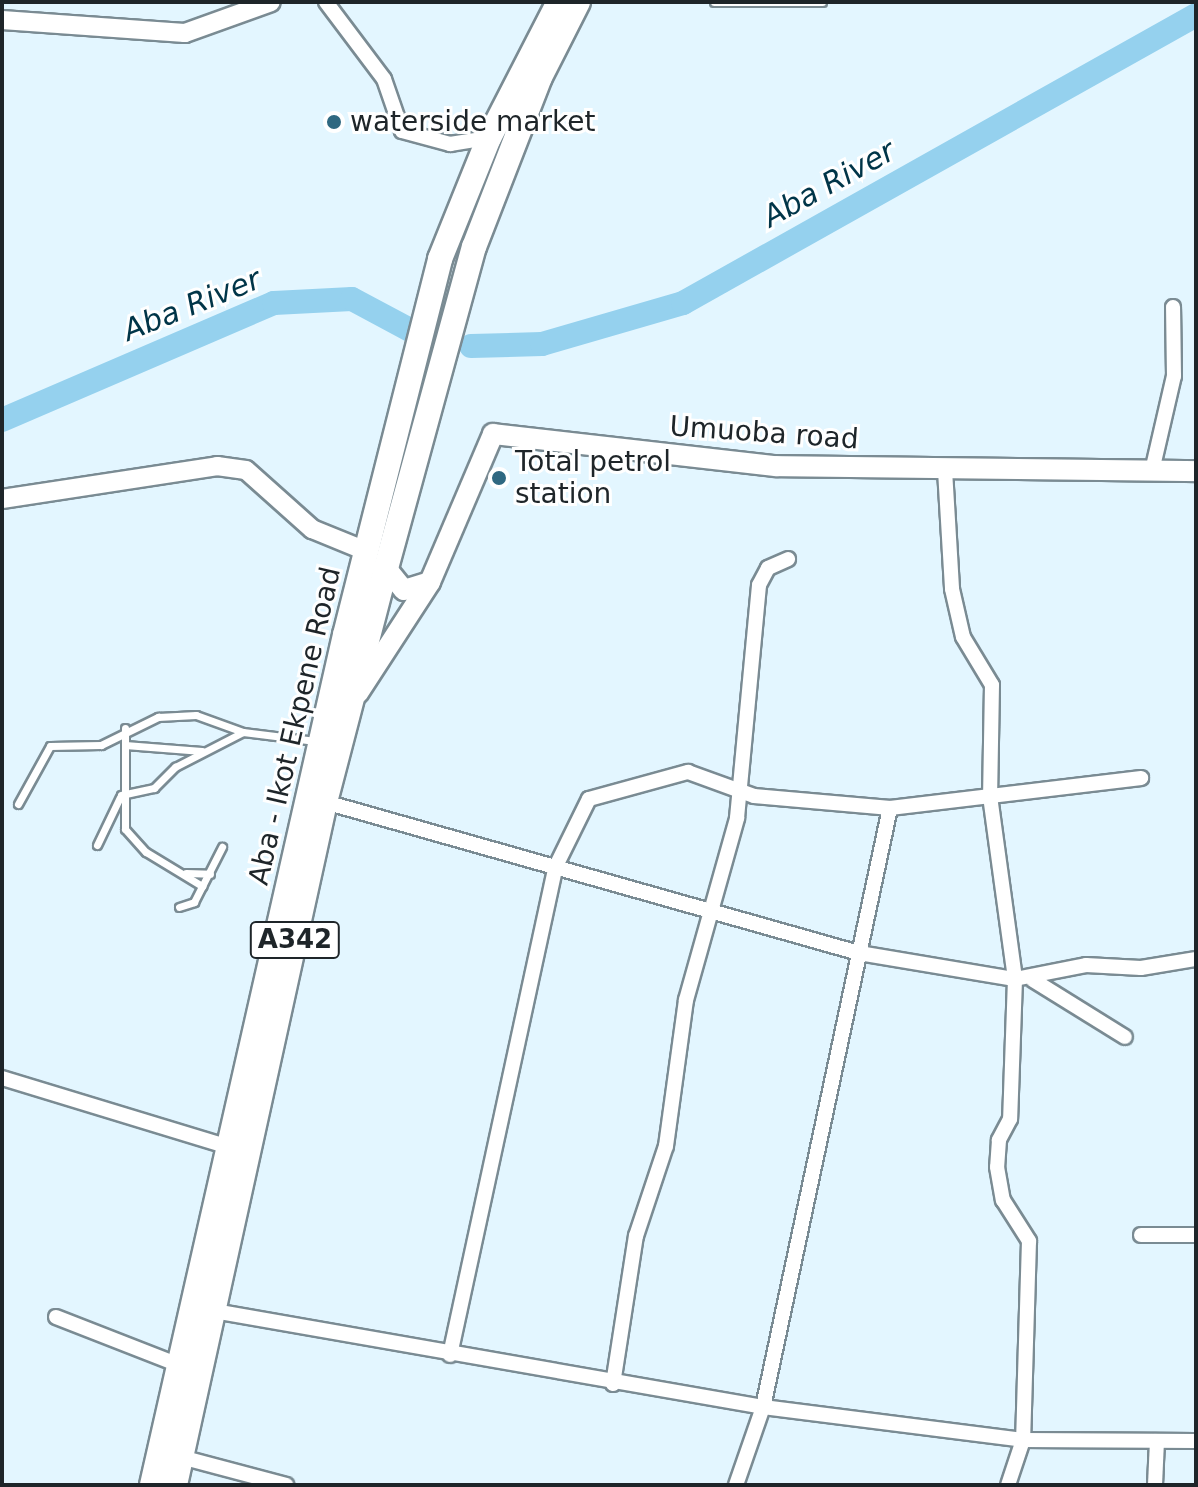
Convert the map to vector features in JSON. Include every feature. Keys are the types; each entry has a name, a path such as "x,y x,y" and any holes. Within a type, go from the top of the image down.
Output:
{"highway":[{"path":"548,2 548,27"},
{"name":"Aba - Ikot Ekpene Road","path":"152,1485 366,551 450,227 489,138 559,2"},
{"name":"Aba - Ikot Ekpene Road","path":"175,1485 325,802 386,568 498,178 578,2"}],"main road":[{"name":"Umuoba road","path":"353,700 430,582 493,434 776,466 1196,471"},
{"path":"386,568 404,590 430,582"}],"street":[{"path":"2,20 185,33 271,2"},
{"path":"326,2 384,79 402,131 450,144 489,138"},
{"path":"1152,471 1174,376 1173,307"},
{"path":"2,499 217,466 246,470 312,529 366,551"},
{"path":"945,470 952,589 963,637 992,685 990,796 1015,979 1010,1119 997,1148 1000,1193 1029,1241 1023,1440 1008,1485"},
{"path":"613,1384 636,1236 666,1146 672,1070 740,788 759,585 768,568 788,559"},
{"path":"450,1355 555,868 589,799 688,772 740,788 754,796 890,808 1141,778"},
{"path":"325,802 859,953 1033,980 1086,965 1141,968 1196,959"},
{"path":"736,1485 763,1407 890,808"},
{"path":"1033,980 1125,1037"},
{"path":"2,1078 229,1147"},
{"path":"1141,1235 1196,1235"},
{"path":"214,1311 613,1384 763,1407 1023,1440 1196,1441"},
{"path":"56,1317 179,1365"},
{"path":"1155,1485 1157,1441"},
{"path":"181,1457 286,1485"}],"lane":[{"path":"714,2 822,2"},
{"path":"18,804 29,796 50,746 101,745 125,728 196,715 243,732 321,741"},
{"path":"125,728 121,795 134,842 202,886"},
{"path":"121,795 154,788 202,751 243,732"},
{"path":"125,745 202,751"},
{"path":"97,845 121,795"},
{"path":"179,907 194,902 222,847"},
{"path":"184,873 210,874"}],"waterway":[{"name":"Aba River","path":"471,346 542,344 683,303 1196,15"},
{"name":"Aba River","path":"2,420 274,303 352,299 410,330"}],"place":[{"name":"waterside market","path":"334,122"},
{"name":"Total petrol station","path":"499,478"}]}
